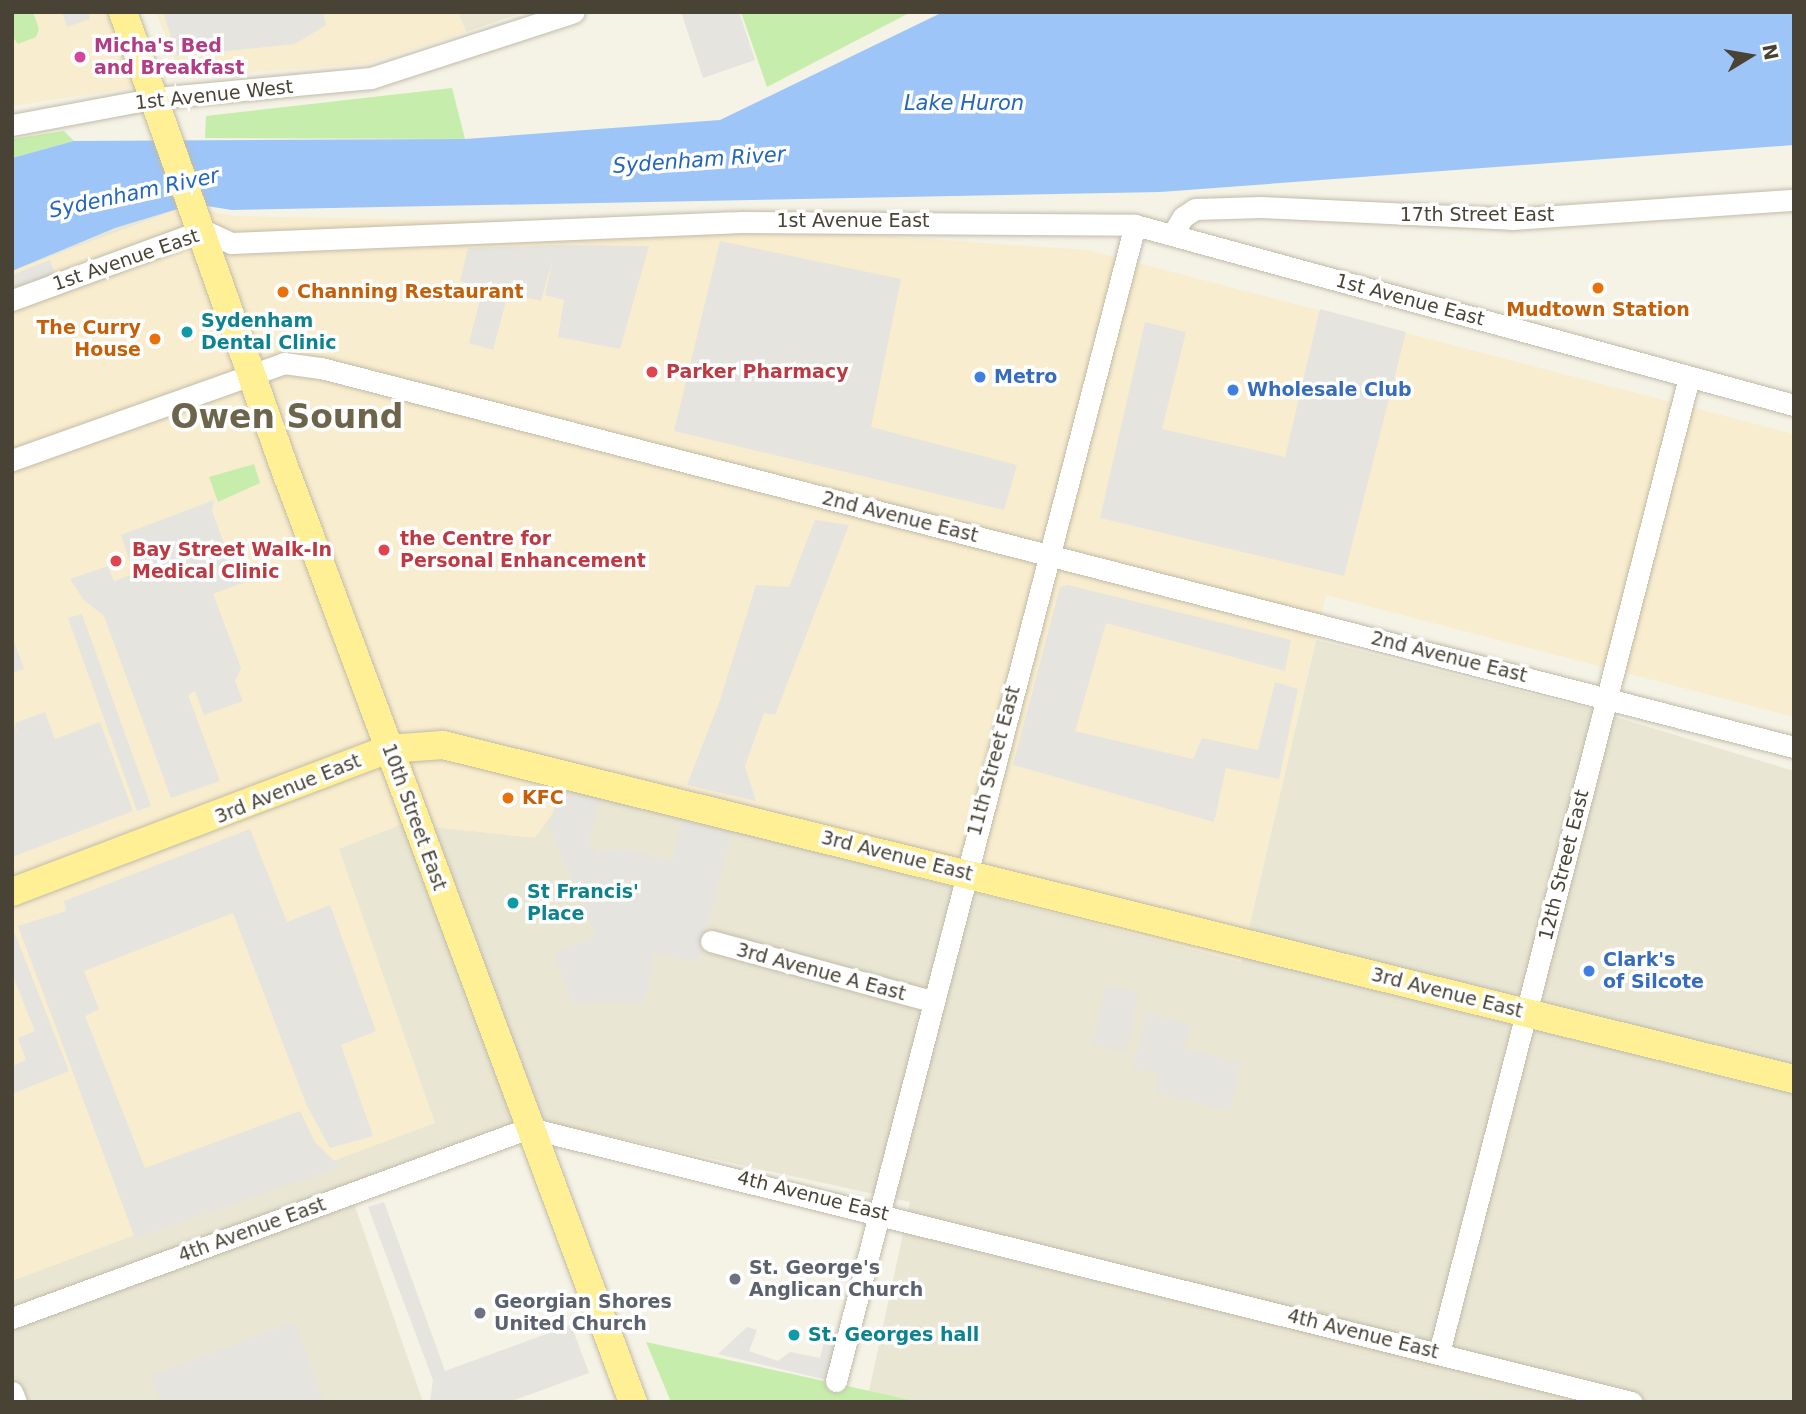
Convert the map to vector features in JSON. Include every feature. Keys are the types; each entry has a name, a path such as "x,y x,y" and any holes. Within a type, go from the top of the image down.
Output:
{"main road":[{"name":"10th Street East","path":"123,12 167,128 252,374 388,749 633,1402"},
{"name":"3rd Avenue East","path":"12,892 388,749 443,745 1794,1079"}],"street":[{"name":"1st Avenue West","path":"12,125 156,98 371,78 574,12"},
{"name":"17th Street East","path":"1172,235 1183,217 1195,209 1261,207 1512,219 1794,200"},
{"name":"1st Avenue East","path":"12,300 198,217 231,243 729,222 1135,225 1794,405"},
{"name":"11th Street East","path":"836,1381 1047,555 1135,225"},
{"name":"2nd Avenue East","path":"12,460 284,363 321,368 1794,747"},
{"name":"12th Street East","path":"1439,1353 1689,377"},
{"name":"3rd Avenue A East","path":"711,941 932,1001"},
{"name":"4th Avenue East","path":"12,1318 529,1128 1631,1402"},
{"path":"12,1392 16,1402"}],"shaded area":[{"path":"12,12 117,12 144,86 12,106"},
{"path":"62,12 88,12 90,19 67,27"},
{"path":"156,12 458,12 466,32 366,64 181,77"},
{"path":"163,12 323,12 326,25 295,44 177,56"},
{"path":"458,12 524,12 466,32"},
{"path":"681,12 739,12 755,60 703,78"},
{"path":"186,206 570,787 1241,962 1316,640 1579,706 1794,771 1794,1402 920,1402 869,1391 910,1202 531,1119 348,1186 423,1402 12,1402 12,271 115,228"},
{"path":"186,206 233,216 738,226 1088,250 1794,434 1794,717 1326,595 1241,962 571,787 535,838 403,824 339,849 435,1123 12,1281 12,271"},
{"path":"720,241 901,279 871,427 1017,465 1004,510 674,431"},
{"path":"649,246 620,349 558,337 564,300 545,295 553,258 541,301 508,293 493,350 469,343 483,288 460,281 468,248"},
{"path":"50,260 57,279 12,295 12,275"},
{"path":"1320,309 1406,332 1344,576 1100,518 1145,322 1186,332 1162,429 1285,457"},
{"path":"214,500 212,511 226,549 239,545 251,580 213,594 241,668 235,681 243,701 204,715 195,691 188,695 220,781 171,798 104,616 83,599 70,579 108,566 114,581 134,574 121,535"},
{"path":"815,520 849,525 775,715 764,713 745,766 756,801 687,785 720,700 756,585 789,587"},
{"path":"1068,585 1291,640 1285,671 1106,623 1075,731 1193,759 1202,738 1258,750 1275,682 1298,689 1279,779 1226,768 1214,822 1013,765 1060,587"},
{"path":"82,614 151,806 137,811 68,618"},
{"path":"12,636 24,669 12,673"},
{"path":"45,712 55,739 100,722 133,811 12,857 12,718 20,739 15,723"},
{"path":"560,788 600,799 589,842 597,854 621,849 673,861 682,820 732,833 697,962 653,953 645,1002 573,1004 554,954 596,935 549,826"},
{"path":"250,829 287,922 330,905 376,1031 341,1045 373,1136 330,1148 307,1106 233,913 84,971 99,1009 85,1016 145,1168 300,1111 315,1142 340,1167 135,1238 18,926 66,911 64,901"},
{"path":"13,929 69,1071 12,1094 12,1066 26,1060 18,1038 35,1031 12,974"},
{"path":"1106,986 1138,993 1126,1052 1093,1045"},
{"path":"1147,1013 1190,1024 1184,1049 1240,1063 1230,1111 1155,1092 1159,1074 1133,1069"},
{"path":"384,1202 445,1371 571,1325 589,1373 509,1402 430,1402 433,1380 368,1207"},
{"path":"294,1322 324,1402 161,1402 151,1376"},
{"path":"747,1327 757,1330 749,1351 778,1361 790,1352 820,1358 827,1330 840,1333 827,1380 718,1354"}],"green space":[{"path":"12,12 33,12 39,29 36,37 18,44 12,36"},
{"path":"741,12 911,12 767,87"},
{"path":"452,88 465,139 205,138 206,116"},
{"path":"64,131 74,141 12,158 12,139"},
{"path":"254,464 260,483 218,502 209,477"},
{"path":"646,1342 920,1402 671,1402"}],"water":[{"name":"Lake Huron","path":"943,12 1794,12 1794,145 1160,192 232,210 194,204 115,228 12,271 12,158 74,141 465,139 720,120"}],"place":[{"name":"Micha's Bed and Breakfast","path":"80,57"},
{"name":"Mudtown Station","path":"1598,288"},
{"name":"Channing Restaurant","path":"283,292"},
{"name":"Sydenham Dental Clinic","path":"187,332"},
{"name":"The Curry House","path":"155,339"},
{"name":"Parker Pharmacy","path":"652,372"},
{"name":"Metro","path":"980,377"},
{"name":"Wholesale Club","path":"1233,390"},
{"name":"the Centre for Personal Enhancement","path":"384,550"},
{"name":"Bay Street Walk-In Medical Clinic","path":"116,561"},
{"name":"KFC","path":"508,798"},
{"name":"St Francis' Place","path":"513,903"},
{"name":"Clark's of Silcote","path":"1589,971"},
{"name":"St. George's Anglican Church","path":"735,1279"},
{"name":"Georgian Shores United Church","path":"480,1313"},
{"name":"St. Georges hall","path":"794,1335"}],"district":[{"name":"Owen Sound","path":"287,417"}],"water label":[{"name":"Sydenham River","path":"699,160"},
{"name":"Sydenham River","path":"134,193"}]}
